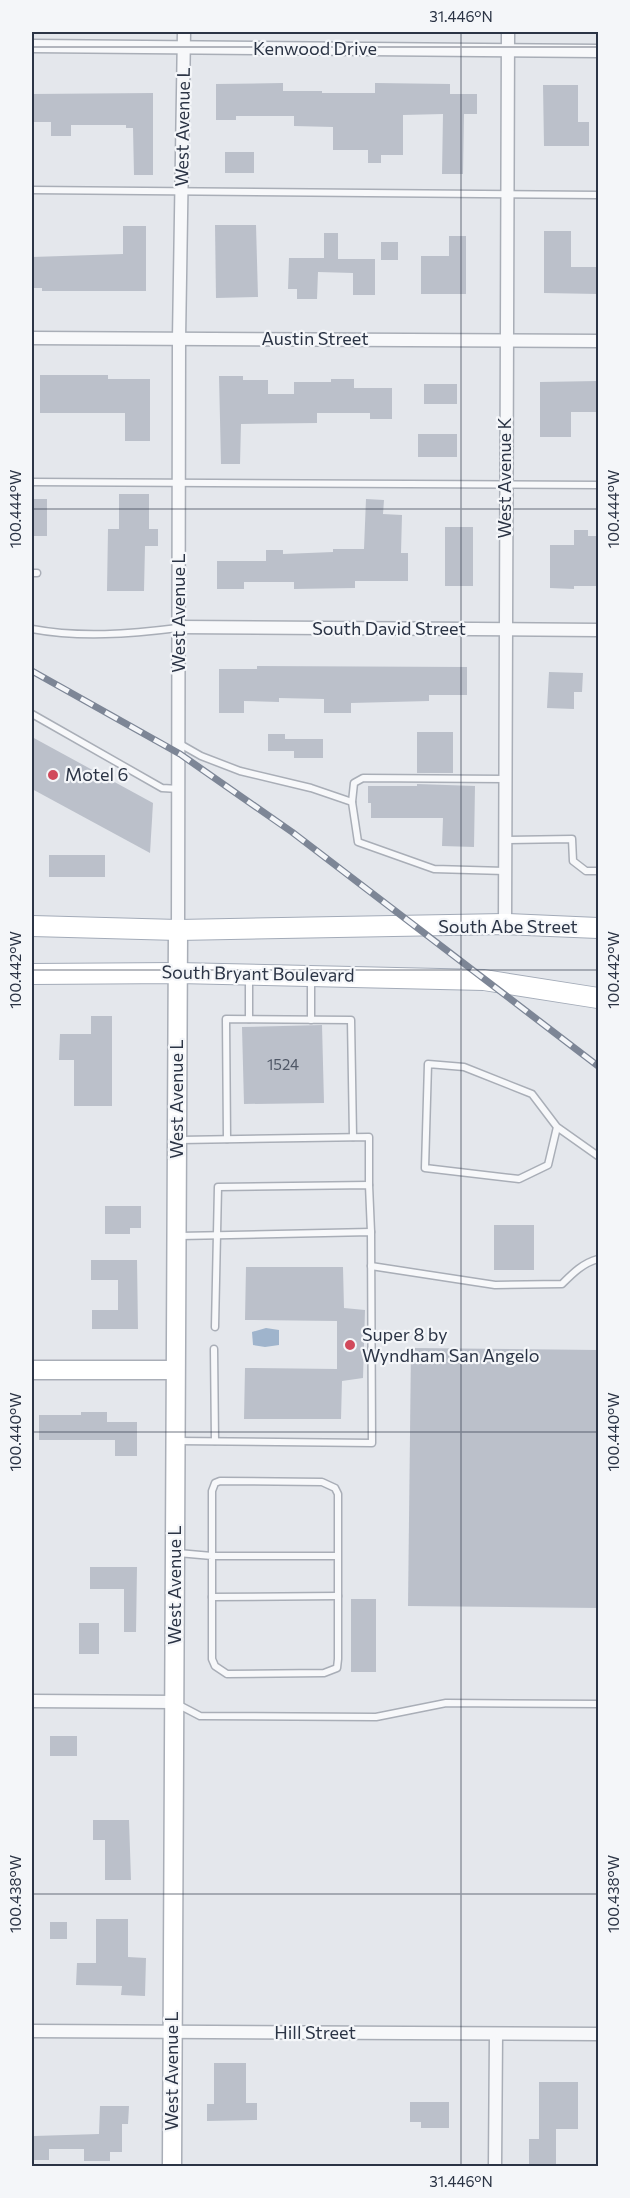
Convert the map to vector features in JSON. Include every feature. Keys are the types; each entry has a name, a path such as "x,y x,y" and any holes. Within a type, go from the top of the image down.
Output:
{"main road":[{"name":"South Abe Street","path":"178,930 505,924 598,928"},
{"path":"32,926 178,930"},
{"name":"West Avenue L","path":"172,2166 178,930"},
{"name":"South Bryant Boulevard","path":"32,974 178,973 484,980 598,998"},
{"path":"32,1370 175,1370"}],"street":[{"name":"West Avenue L","path":"178,930 179,339 184,32"},
{"name":"West Avenue K","path":"505,924 508,32"},
{"name":"Kenwood Drive","path":"32,46 598,51"},
{"name":"Austin Street","path":"32,338 598,341"},
{"name":"South David Street","path":"179,627 598,630"},
{"path":"32,1701 174,1702"},
{"name":"Hill Street","path":"32,2031 598,2034"},
{"path":"495,2166 496,2034"}],"lane":[{"path":"32,190 598,195"},
{"path":"32,482 598,485"},
{"path":"32,629 78,634 112,634 179,627"},
{"path":"32,714 162,788 179,789"},
{"path":"180,744 201,756 240,771 311,788 352,802"},
{"path":"505,779 363,778 354,783 352,802 358,842 434,869 505,871"},
{"path":"505,840 572,839 573,861 586,871 598,871"},
{"path":"249,974 249,1019"},
{"path":"311,975 311,1020"},
{"path":"227,1139 225,1019 351,1020 354,1137"},
{"path":"557,1127 548,1165 519,1179 425,1168 428,1064 465,1067 532,1094 557,1127 598,1156"},
{"path":"175,1441 372,1443 369,1137 177,1140"},
{"path":"215,1327 215,1236 218,1187 369,1185"},
{"path":"176,1236 371,1232"},
{"path":"371,1266 495,1285 562,1284 576,1270 598,1259"},
{"path":"214,1349 215,1442"},
{"path":"231,1481 322,1482 331,1485 338,1494 338,1556 338,1659 336,1668 324,1673 227,1674 219,1670 212,1659 212,1491 215,1483 231,1481"},
{"path":"175,1553 212,1556 338,1556"},
{"path":"212,1597 338,1596"},
{"path":"174,1702 200,1716 376,1717 446,1703 598,1704"}],"water":[{"path":"266,1328 279,1330 279,1345 265,1347 253,1345 252,1332"}],"building":[{"path":"283,83 283,91 322,91 322,93 375,93 375,83 450,84 450,94 477,94 477,114 464,114 463,174 442,174 443,114 403,115 403,155 381,155 381,163 368,163 368,150 333,150 333,127 294,126 294,116 236,116 236,120 216,120 216,84"},
{"path":"543,85 578,85 578,122 589,122 589,146 544,146"},
{"path":"153,93 153,175 134,175 133,128 126,128 126,125 71,125 71,136 51,136 51,122 32,122 32,94"},
{"path":"225,152 254,152 254,173 225,173"},
{"path":"215,225 256,225 258,297 216,298"},
{"path":"123,226 146,226 146,291 42,291 42,288 32,288 32,257 123,254"},
{"path":"544,231 571,231 571,267 598,267 598,294 544,293"},
{"path":"324,233 338,233 338,259 375,259 375,295 353,295 353,273 318,272 317,299 297,299 297,289 288,289 289,258 324,258"},
{"path":"449,236 466,236 466,294 421,294 421,256 449,256"},
{"path":"381,242 398,242 398,260 381,260"},
{"path":"40,375 108,375 108,379 150,379 150,441 125,441 125,413 40,413"},
{"path":"219,376 243,376 243,380 268,380 268,394 294,394 294,382 331,382 331,379 354,379 354,388 392,388 392,419 370,419 370,413 317,413 317,423 241,424 240,464 221,464"},
{"path":"598,381 598,412 571,412 571,437 540,437 540,382"},
{"path":"424,384 457,384 457,404 424,404"},
{"path":"418,434 457,434 457,457 418,457"},
{"path":"119,494 149,494 149,529 158,529 158,546 145,546 144,591 107,591 108,529 119,529"},
{"path":"32,499 47,499 47,536 32,536"},
{"path":"366,499 384,500 383,514 402,515 401,553 408,553 408,581 355,581 355,588 294,589 294,582 244,582 244,589 217,589 217,561 266,561 266,550 283,550 283,554 333,552 333,549 364,549"},
{"path":"445,527 473,527 473,586 445,586"},
{"path":"574,530 588,530 588,536 598,536 598,586 574,586 574,589 550,588 550,545 574,545"},
{"path":"257,666 467,667 467,695 429,695 429,701 351,703 351,713 324,713 324,699 279,698 279,702 244,701 244,713 219,713 219,669 257,669"},
{"path":"549,672 583,673 582,692 574,692 574,709 547,708"},
{"path":"417,732 453,732 453,773 417,773"},
{"path":"268,734 285,734 285,739 323,739 323,758 294,758 294,751 268,751"},
{"path":"32,737 153,803 150,853 32,789"},
{"path":"417,784 475,786 474,847 442,846 443,818 371,818 368,786 417,786"},
{"path":"49,855 105,855 105,877 49,877"},
{"path":"91,1016 112,1016 112,1106 74,1106 74,1060 59,1060 60,1034 91,1034"},
{"path":"322,1025 324,1103 244,1104 242,1027"},
{"path":"105,1206 141,1206 141,1228 130,1228 130,1234 105,1234"},
{"path":"494,1225 534,1225 534,1270 494,1270"},
{"path":"91,1260 137,1260 138,1329 92,1329 92,1310 118,1310 118,1280 91,1280"},
{"name":"Super 8 by Wyndham San Angelo","path":"246,1267 343,1267 344,1308 365,1310 363,1378 342,1381 341,1419 244,1419 245,1368 337,1369 337,1321 245,1320"},
{"path":"411,1348 598,1350 598,1608 408,1606"},
{"path":"81,1412 107,1412 107,1422 137,1422 137,1456 115,1456 115,1440 39,1440 39,1415 81,1415"},
{"path":"90,1567 137,1567 136,1632 124,1632 124,1589 90,1589"},
{"path":"351,1599 376,1599 376,1672 351,1672"},
{"path":"79,1623 99,1623 99,1654 79,1654"},
{"path":"50,1736 77,1736 77,1756 50,1756"},
{"path":"93,1820 129,1820 131,1880 105,1880 105,1840 93,1840"},
{"path":"96,1919 128,1919 128,1957 146,1958 145,1996 121,1995 122,1986 76,1985 77,1963 96,1963"},
{"path":"50,1922 67,1922 67,1939 50,1939"},
{"path":"214,2063 246,2063 246,2103 257,2103 257,2120 207,2121 207,2104 214,2104"},
{"path":"539,2082 578,2082 578,2129 556,2129 556,2166 529,2166 529,2139 539,2139"},
{"path":"410,2102 449,2102 449,2128 421,2128 421,2122 410,2122"},
{"path":"100,2106 129,2106 128,2124 122,2124 122,2152 110,2152 110,2161 84,2161 84,2149 49,2149 49,2160 34,2160 34,2136 99,2134"}],"railway":[{"path":"32,671 180,754 292,832 598,1066"}],"place":[{"name":"Motel 6","path":"53,775"},
{"name":"Super 8 by Wyndham San Angelo","path":"350,1345"}]}
